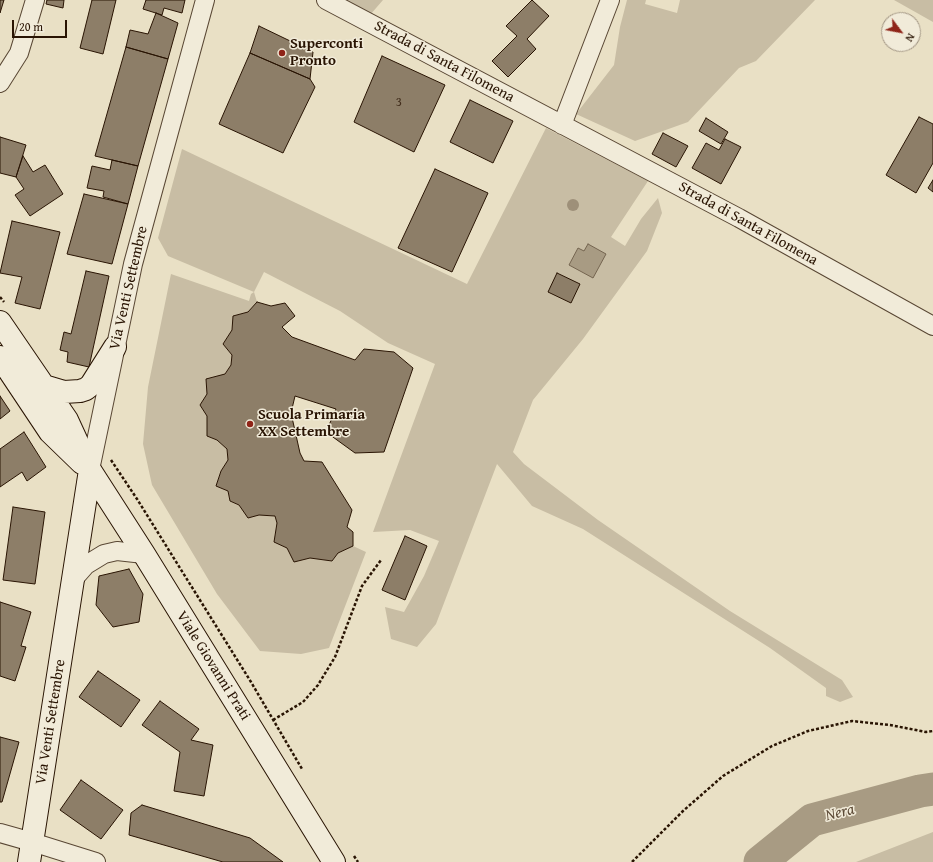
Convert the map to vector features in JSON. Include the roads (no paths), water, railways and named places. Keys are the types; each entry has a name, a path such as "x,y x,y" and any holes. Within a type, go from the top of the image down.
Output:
{"main road":[{"path":"0,322 67,420 90,470"},
{"path":"44,386 64,392 86,389 91,385 115,347"},
{"path":"0,357 50,432 90,470"},
{"name":"Viale Giovanni Prati","path":"90,470 344,859"},
{"name":"Via Venti Settembre","path":"31,852 90,470"}],"street":[{"path":"0,83 19,53 35,0"},
{"name":"Via Venti Settembre","path":"90,470 133,264 205,0"},
{"name":"Strada di Santa Filomena","path":"326,0 738,218 933,326"},
{"path":"562,125 610,0"},
{"path":"72,581 86,564 104,554 117,551 144,554"},
{"path":"0,834 31,852 96,862"}],"waterway":[{"name":"Nera","path":"760,862 812,820 920,791 933,789"}],"place":[{"name":"Superconti Pronto","path":"282,53"},
{"name":"Scuola Primaria XX Settembre","path":"250,424"}]}
